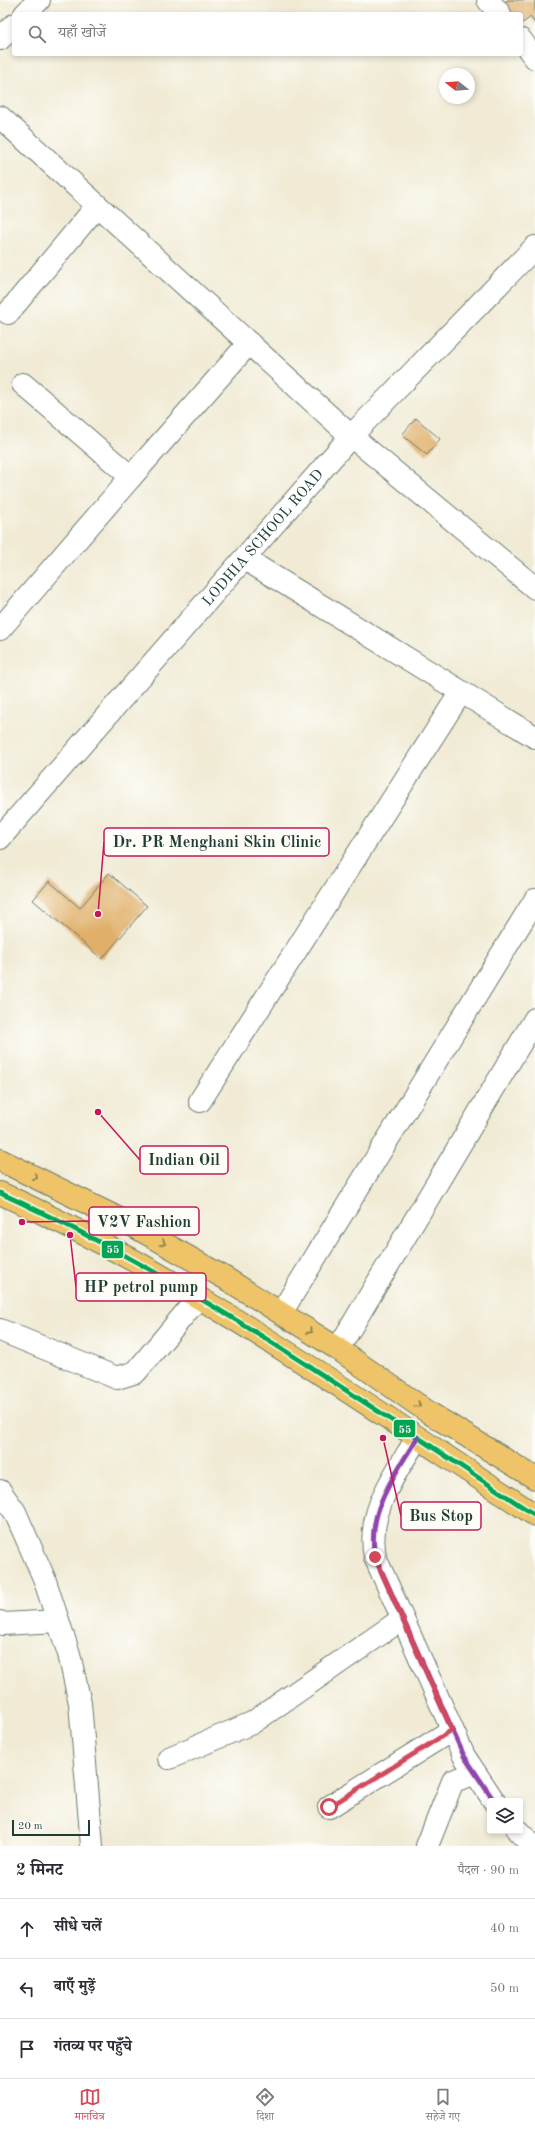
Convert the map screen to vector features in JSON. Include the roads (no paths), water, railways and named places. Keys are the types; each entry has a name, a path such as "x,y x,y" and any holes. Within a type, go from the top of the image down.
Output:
{"main road":[{"path":"0,1160 130,1224 225,1278 338,1349 432,1414 535,1478"},
{"path":"0,1193 131,1259 253,1331 535,1515"}],"street":[{"path":"27,12 39,0"},
{"path":"488,0 498,12"},
{"path":"0,39 12,27"},
{"path":"523,43 535,58"},
{"path":"0,117 351,436 535,588"},
{"path":"8,313 97,206"},
{"name":"LODHIA SCHOOL ROAD","path":"0,838 351,436 535,247"},
{"path":"0,629 249,343"},
{"path":"23,384 131,477"},
{"path":"244,559 535,737"},
{"path":"200,1101 462,692"},
{"path":"281,1313 535,900"},
{"path":"338,1349 535,1019"},
{"path":"0,1330 117,1378 136,1372 198,1298"},
{"path":"417,1438 384,1493 374,1521 373,1534 375,1557 452,1730 474,1774 492,1798"},
{"path":"0,1491 14,1512 44,1578 69,1654 80,1703 92,1846"},
{"path":"169,1758 252,1723 402,1619"},
{"path":"0,1622 3,1624 58,1620"},
{"path":"329,1807 452,1730"},
{"path":"427,1846 453,1781 474,1774"},
{"path":"521,1834 533,1846"}],"place":[{"name":"Dr. PR Menghani Skin Clinic","path":"98,914"},
{"name":"Indian Oil","path":"98,1112"},
{"name":"V2V Fashion","path":"22,1222"},
{"name":"HP petrol pump","path":"70,1235"},
{"name":"Bus Stop","path":"383,1438"}]}
